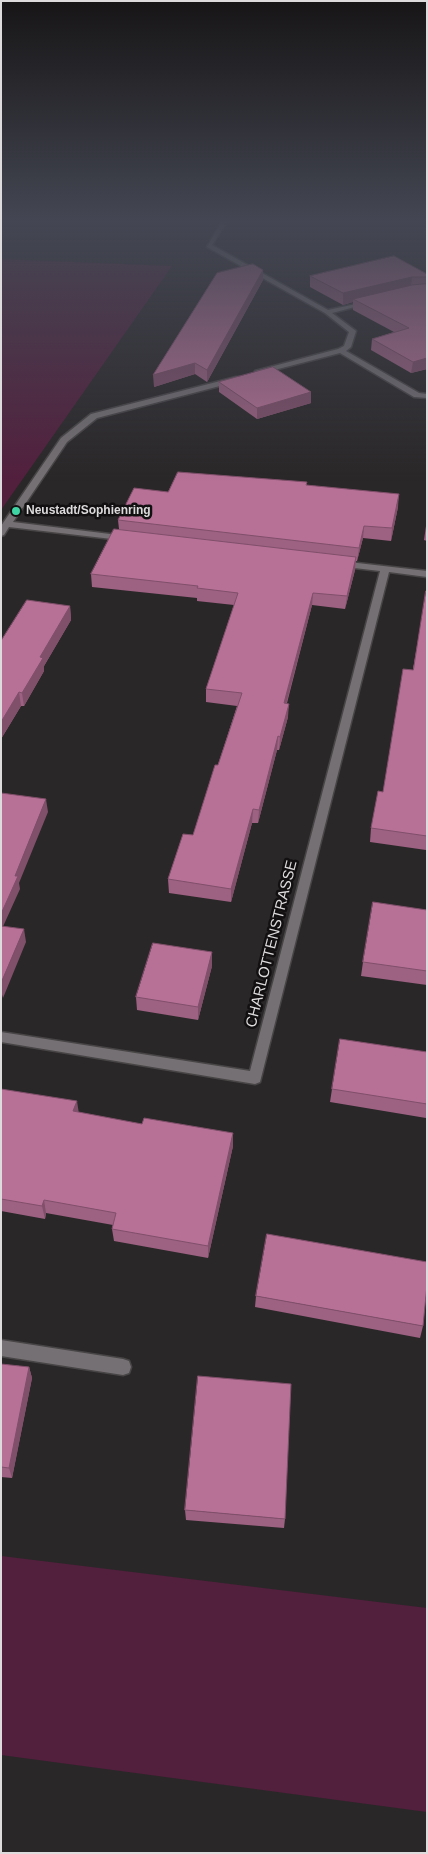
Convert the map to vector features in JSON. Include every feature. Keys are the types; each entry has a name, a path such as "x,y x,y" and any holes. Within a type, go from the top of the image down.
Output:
{"street":[{"path":"1,533 64,440 94,416 341,351 347,347 353,331 321,309"},
{"path":"327,312 342,309"},
{"path":"341,351 417,394 427,396"},
{"path":"7,524 133,539"},
{"path":"327,562 427,574"},
{"name":"CHARLOTTENSTRASSE","path":"1,1037 255,1078 385,569"},
{"path":"1,1348 123,1367"}],"shaded area":[{"path":"1,309 142,309 1,510"},
{"path":"1,1556 427,1608 427,1812 1,1755"}],"building":[{"path":"195,309 241,309 207,370 195,363 153,375"},
{"path":"371,309 427,309 427,358 413,362 372,339 409,328"},
{"path":"273,367 311,392 257,408 219,382"},
{"path":"178,472 307,482 306,485 399,494 392,528 364,526 359,548 118,520 134,488 168,492"},
{"path":"114,529 356,557 347,596 313,593 284,703 289,704 280,737 278,736 259,810 253,809 231,889 168,879 183,834 193,835 215,765 218,765 242,693 206,689 238,593 197,588 198,586 91,574"},
{"path":"426,591 427,836 371,828 378,791 383,792 403,669 413,670"},
{"path":"27,600 70,606 40,657 43,658 22,693 19,692 1,722 1,641"},
{"path":"1,793 46,799 15,876 18,876 1,914"},
{"path":"373,902 427,910 427,971 363,962"},
{"path":"1,926 24,929 1,983"},
{"path":"153,943 212,952 198,1007 136,997"},
{"path":"340,1039 427,1052 427,1104 332,1089"},
{"path":"1,1089 77,1101 73,1111 142,1124 144,1118 233,1133 208,1246 112,1229 116,1213 44,1200 42,1206 1,1199"},
{"path":"267,1234 427,1262 423,1326 256,1296"},
{"path":"1,1364 29,1367 9,1468 1,1467"},
{"path":"198,1376 291,1384 285,1519 185,1510"}],"place":[{"name":"Neustadt/Sophienring","path":"16,511"}]}
